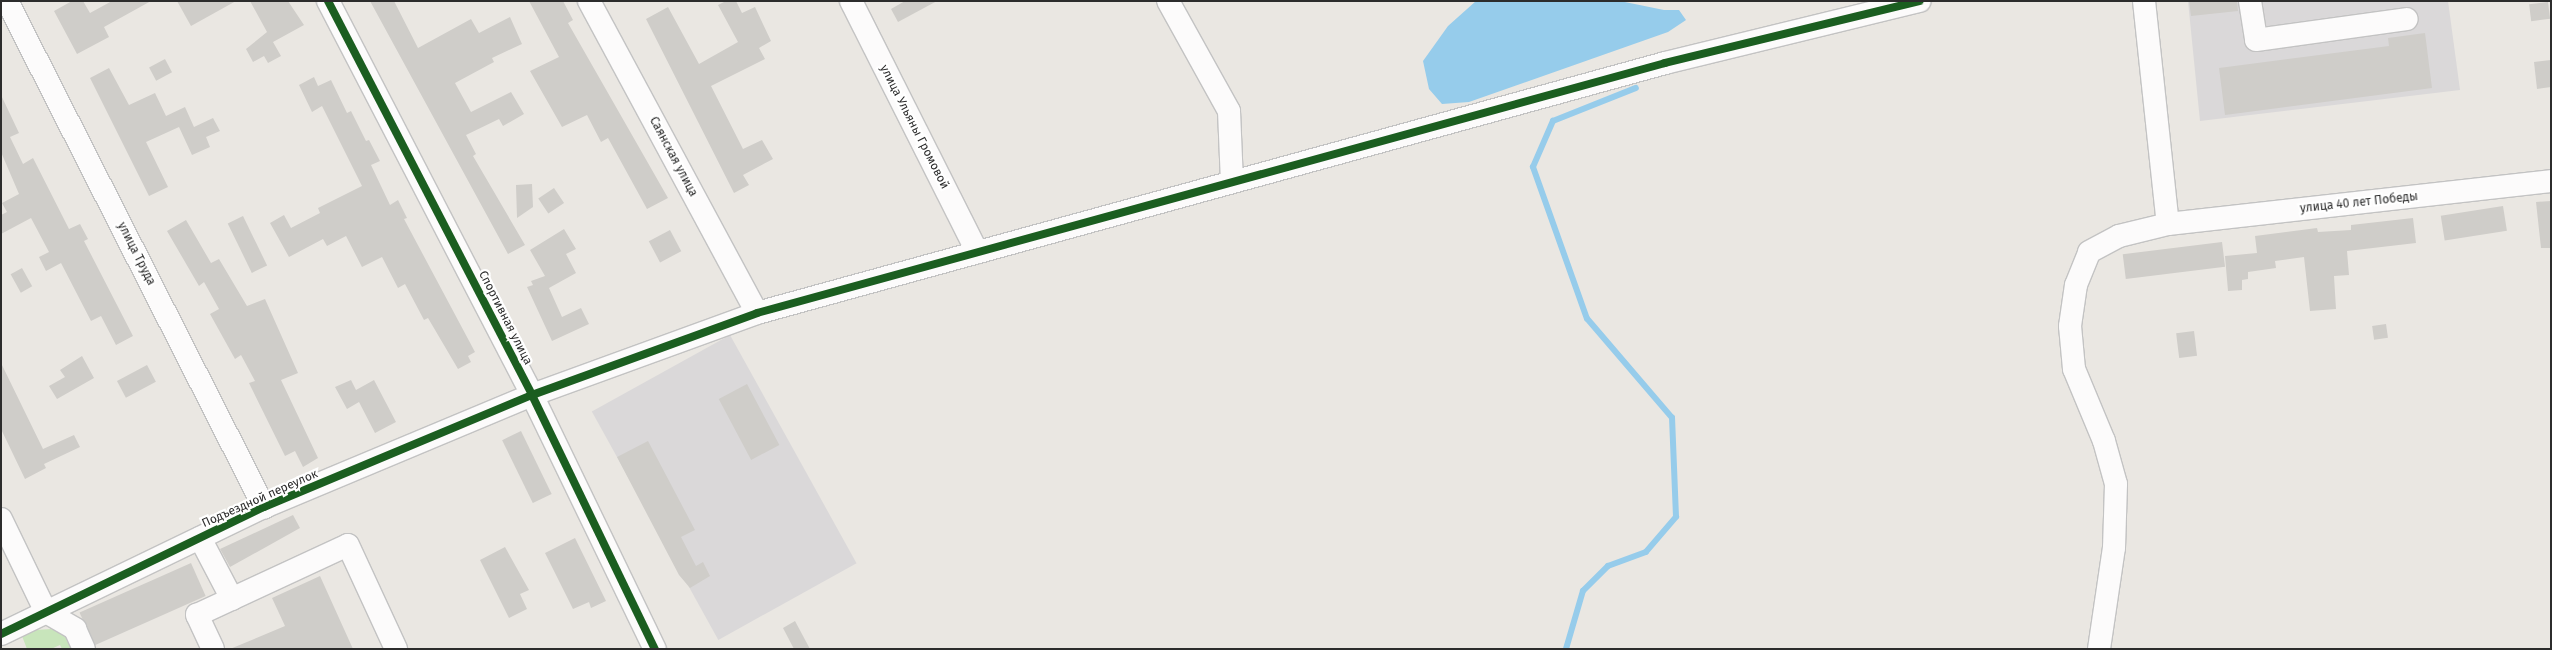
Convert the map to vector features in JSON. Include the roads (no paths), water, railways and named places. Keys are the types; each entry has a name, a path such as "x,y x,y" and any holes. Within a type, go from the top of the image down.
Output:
{"street":[{"name":"улица Труда","path":"7,1 264,508"},
{"name":"Спортивная улица","path":"328,1 532,395 655,649"},
{"name":"Саянская улица","path":"589,1 757,313"},
{"name":"улица Ульяны Громовой","path":"851,1 976,252"},
{"path":"1168,1 1229,112 1232,182"},
{"name":"Подъездной переулок","path":"1,634 264,508 532,395 757,313 1665,64 1920,1"},
{"path":"2144,1 2168,224"},
{"path":"2250,1 2256,40 2407,19"},
{"name":"улица 40 лет Победы","path":"2099,649 2114,548 2116,484 2104,441 2074,369 2070,326 2076,285 2089,252 2119,236 2168,224 2551,181"},
{"path":"1,519 46,612 75,629 84,649"},
{"path":"200,538 232,599"},
{"path":"213,649 197,615 348,545 396,649"}],"water":[{"path":"1476,1 1620,1 1664,10 1679,10 1686,20 1668,32 1469,102 1442,104 1429,89 1423,61 1448,26"}],"waterway":[{"path":"1566,649 1583,591 1608,566 1646,552 1676,517 1672,418 1587,319 1533,167 1553,121 1636,88"}]}
